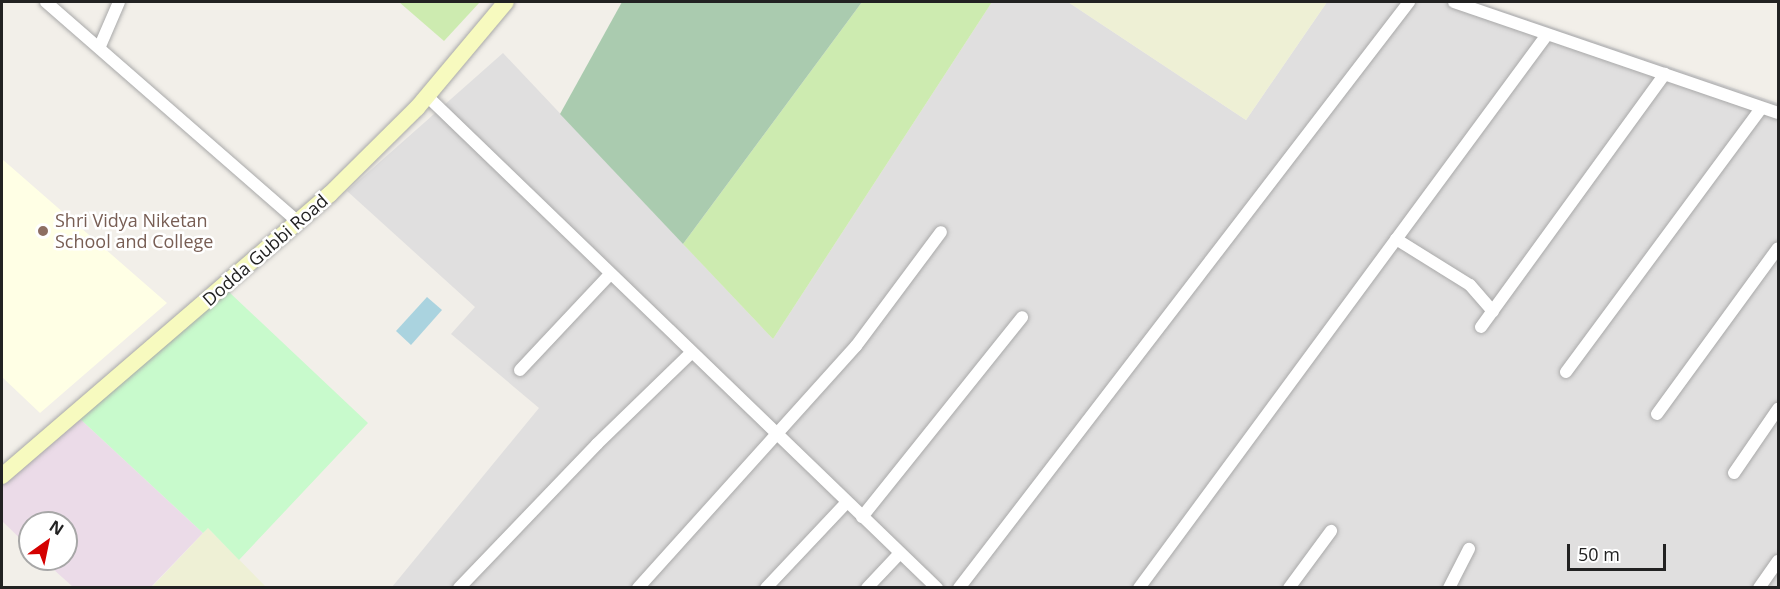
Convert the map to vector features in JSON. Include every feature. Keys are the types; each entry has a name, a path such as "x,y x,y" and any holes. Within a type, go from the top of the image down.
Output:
{"main road":[{"name":"Dodda Gubbi Road","path":"2,476 298,222 427,96 506,2"}],"street":[{"path":"46,2 100,46 298,222"},
{"path":"100,46 119,2"},
{"path":"958,588 1409,2"},
{"path":"1454,2 1546,36 1779,113"},
{"path":"1139,588 1546,36"},
{"path":"1481,327 1665,74"},
{"path":"427,96 937,588"},
{"path":"1566,372 1761,108"},
{"path":"639,588 778,436 856,346 941,232"},
{"path":"1396,239 1470,285 1492,311"},
{"path":"1658,414 1779,248"},
{"path":"520,370 610,274"},
{"path":"862,517 1022,317"},
{"path":"459,588 597,444 691,353"},
{"path":"1734,473 1779,409"},
{"path":"766,588 847,502"},
{"path":"1289,588 1331,531"},
{"path":"1449,588 1468,549"},
{"path":"867,588 900,553"},
{"path":"1759,588 1779,561"}],"shaded area":[{"path":"622,2 862,2 683,244 560,114"},
{"path":"992,2 1068,2 1246,120 1327,2 1478,2 1778,103 1778,587 392,587 539,408 451,334 475,307 347,191 503,53 773,339"},
{"path":"1068,2 1327,2 1246,120"},
{"name":"Shri Vidya Niketan School and College","path":"2,159 167,303 40,413 2,377"},
{"path":"77,416 203,533 151,587 73,587 55,571 78,571 78,511 18,511 18,536 2,521 2,486"},
{"path":"208,528 266,587 151,588"}],"green space":[{"path":"399,2 480,2 444,41"},
{"path":"862,2 992,2 773,339 683,244"},
{"path":"229,292 368,423 239,560 208,528 203,533 77,416"}],"water":[{"path":"427,297 442,310 411,345 396,331"}],"place":[{"name":"Shri Vidya Niketan School and College","path":"43,231"}]}
